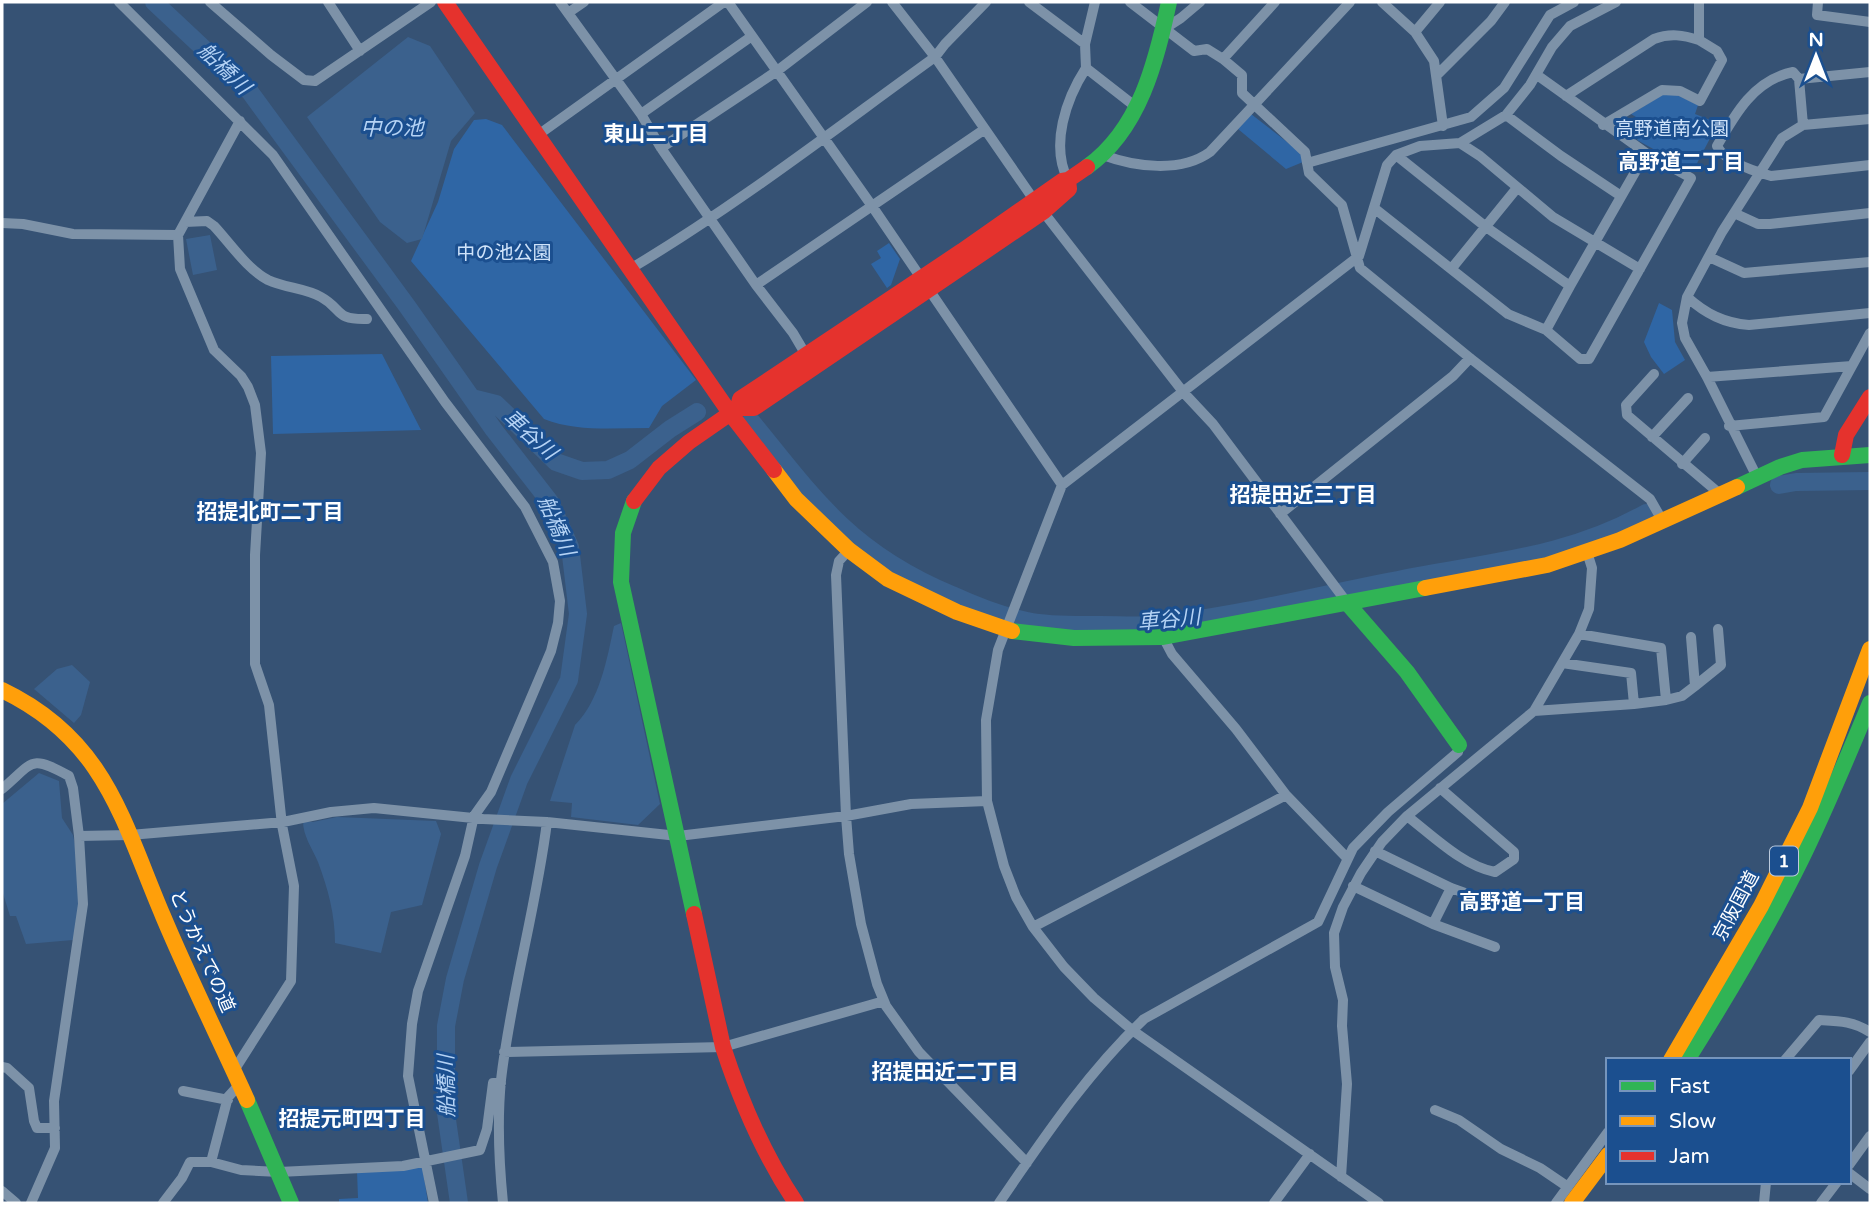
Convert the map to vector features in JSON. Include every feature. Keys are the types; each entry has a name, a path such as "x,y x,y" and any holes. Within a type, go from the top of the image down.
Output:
{"main road":[{"path":"445,2 630,269 796,499 849,550 877,572 911,591 1008,625 1074,638 1163,637 1345,600 1547,565 1620,540 1757,477 1802,460 1870,455"},
{"path":"734,411 754,408 924,284 1039,206 1069,189 1068,180 1103,155 1136,107 1149,80 1169,2"},
{"path":"796,1203 774,1172 761,1147 738,1094 723,1047 621,582 621,548 627,517 649,478 662,464 734,411 740,399 806,355 924,284"},
{"path":"1842,455 1846,435 1870,397"},
{"path":"1345,600 1371,628 1442,717 1459,745"},
{"name":"京阪国道","path":"1672,1058 1761,906 1802,824 1870,649"},
{"name":"とうかえでの道","path":"2,690 22,699 59,727 93,763 118,803 162,913 292,1203"},
{"name":"京阪国道","path":"1688,1058 1727,997 1773,913 1814,832 1870,703"},
{"path":"1570,1195 1606,1157"},
{"path":"1588,1203 1606,1179"}],"street":[{"path":"119,2 273,155 445,402 525,507 553,562 560,601 551,652 478,818 418,991 412,1024 408,1076 428,1159 434,1203"},
{"path":"210,2 304,80 315,81 431,2"},
{"path":"328,2 360,51"},
{"path":"560,2 641,114 661,148 806,355"},
{"path":"568,13 584,2"},
{"path":"538,135 726,2 825,138 1062,485"},
{"path":"661,148 777,71 867,2"},
{"path":"891,2 935,57 1039,206 1184,393 1213,424 1345,600"},
{"path":"630,269 675,242 825,138 935,57 986,2"},
{"path":"1029,2 1085,44"},
{"path":"1068,180 1063,170 1063,118 1086,68 1085,44 1095,2"},
{"path":"1130,2 1194,51 1207,49 1242,75 1242,93 1304,152 1309,173 1342,205 1359,256 1360,268 1650,499 1662,520"},
{"path":"1164,29 1200,2"},
{"path":"1223,59 1275,2"},
{"path":"1103,155 1119,161 1159,165 1184,165 1199,160 1254,106 1350,2"},
{"path":"1381,2 1415,32 1434,61 1443,126"},
{"path":"1415,32 1440,2"},
{"path":"1436,76 1491,21 1505,2"},
{"path":"1307,163 1471,117 1504,88 1550,15 1574,2"},
{"path":"1379,1203 1132,1030 1094,998 1064,967 1033,927 1016,897 1004,866 988,801 986,720 998,650 1062,485 1359,256 1387,165 1396,155 1420,146 1461,143 1506,115 1536,75 1552,47 1570,26 1616,2"},
{"path":"1699,2 1699,40"},
{"path":"1818,2 1817,15 1870,22"},
{"path":"1566,96 1654,38 1666,34 1699,40 1717,51 1722,60 1700,101 1680,91 1662,90 1603,125"},
{"path":"641,114 752,36"},
{"path":"1086,68 1136,107"},
{"path":"1803,125 1799,79 1793,72 1786,73 1758,88 1741,105 1717,146 1721,154 1758,173 1771,176 1870,165"},
{"path":"1799,79 1870,72"},
{"path":"1374,208 1508,314 1546,330 1580,359 1590,359 1691,178 1603,125 1536,75"},
{"path":"1506,115 1620,196"},
{"path":"1757,477 1685,338 1682,323 1687,298 1734,213 1782,138 1803,125 1870,119"},
{"path":"211,1162 236,1078 292,981 294,886 283,822 269,705 255,664 261,453 257,416 248,387 241,376 214,349 180,269 178,234 240,121"},
{"path":"756,285 985,129"},
{"path":"1461,143 1553,217 1640,269"},
{"path":"1546,330 1646,153"},
{"path":"1396,155 1486,227 1570,286"},
{"path":"1452,268 1517,188"},
{"path":"1734,213 1758,224 1870,213"},
{"path":"185,222 207,221 255,270 268,279 319,296 338,314 351,320 367,319"},
{"path":"2,223 23,224 73,234 178,234"},
{"path":"1709,257 1744,273 1870,262"},
{"path":"1687,298 1700,309 1731,324 1749,325 1870,313"},
{"path":"1730,426 1824,417 1870,333"},
{"path":"1280,514 1453,376 1470,358"},
{"path":"1707,377 1852,366"},
{"path":"1654,374 1626,405 1627,415 1720,495"},
{"path":"1652,437 1688,398"},
{"path":"1682,464 1705,439"},
{"path":"849,550 839,561 836,575 846,816 849,854 861,924 877,984 884,1001 919,1052 1027,1163"},
{"path":"1341,1177 1347,1084 1342,1026 1343,1000 1335,967 1334,933 1353,886 1375,850 1440,788 1534,711 1579,634 1589,609 1592,568 1587,552"},
{"path":"1534,711 1634,704 1682,696 1721,665 1718,629"},
{"path":"1579,634 1661,648 1666,700"},
{"path":"1163,637 1172,653 1236,729 1286,795 1347,858"},
{"path":"1690,637 1695,686"},
{"path":"1562,663 1631,673 1634,704"},
{"path":"999,1203 1077,1092 1132,1030 1144,1019 1318,922 1353,848 1388,812 1458,752 1459,745"},
{"path":"2,789 29,764 44,762 69,776 79,836 83,904 54,1101 55,1148 31,1203"},
{"path":"1407,817 1462,857 1485,870 1495,873 1514,859 1514,852 1440,788"},
{"path":"1033,927 1286,795"},
{"path":"79,836 130,835 283,822 331,812 374,808 677,836 846,816 911,804 988,801"},
{"path":"503,1203 499,1132 504,1052 547,822"},
{"path":"1375,850 1451,888 1501,906"},
{"path":"1353,886 1433,924 1495,947"},
{"path":"1433,924 1451,888"},
{"path":"504,1052 723,1047 884,1001"},
{"path":"1787,1058 1819,1020 1848,1021 1870,1032"},
{"path":"1851,1068 1870,1042"},
{"path":"2,1067 8,1068 29,1088 37,1128 55,1128"},
{"path":"163,1203 182,1178 190,1162 211,1162 241,1170 279,1172 403,1166 480,1150 487,1129 493,1083 501,1083"},
{"path":"183,1091 228,1100"},
{"path":"1435,1110 1460,1120 1501,1149 1539,1168 1570,1195"},
{"path":"1556,1203 1570,1195 1606,1135"},
{"path":"1851,1162 1870,1136"},
{"path":"1274,1203 1310,1154"},
{"path":"1851,1175 1870,1189"},
{"path":"1764,1203 1766,1184"},
{"path":"1821,1203 1835,1184"},
{"path":"2,1191 16,1203"}],"green space":[{"name":"高野道南公園","path":"1673,93 1698,105 1695,114 1718,123 1693,171 1637,140 1646,123 1631,114 1662,95"},
{"path":"1251,114 1300,152 1303,162 1286,169 1238,129"},
{"name":"中の池公園","path":"486,119 502,125 696,380 662,406 649,428 582,428 544,419 411,261 438,202 454,149 474,120"},
{"path":"889,243 900,259 891,285 887,288 871,264 881,258 877,251"},
{"path":"1659,303 1672,310 1675,342 1685,360 1664,374 1644,342"},
{"path":"382,354 421,430 273,434 271,356"},
{"path":"422,1164 428,1203 339,1203 339,1199 358,1198 357,1171"}],"water":[{"name":"中の池","path":"408,37 430,46 475,113 451,141 422,239 407,243 380,222 307,117"},
{"path":"210,235 217,270 193,275 186,239"},
{"path":"621,623 660,804 638,825 571,817 572,803 550,801 575,725 591,704 601,678 614,626"},
{"path":"72,665 90,682 81,715 74,723 34,689 57,669"},
{"path":"39,773 59,781 62,818 73,835 79,863 81,918 73,940 26,944 16,916 10,916 2,890 2,804"},
{"path":"337,817 436,821 441,834 422,905 391,912 381,953 335,943 328,892 306,837 303,821 313,822"}],"waterway":[{"name":"船橋川","path":"154,2 250,92 494,430 550,502 570,547 578,614 569,680 519,780 488,866 455,979 446,1026 446,1113 459,1203"},
{"name":"車谷川","path":"472,398 496,404 556,462 582,471 608,470 630,460 697,412"},
{"name":"車谷川","path":"751,421 829,513 879,556 922,581 970,603 1008,616 1045,624 1153,625 1246,611 1525,557 1586,540 1646,513"},
{"name":"車谷川","path":"1779,485 1796,482 1870,481"}],"traffic: fast":[{"path":"1087,167 1120,134 1133,114 1151,71 1169,2"},
{"path":"1737,487 1802,460 1870,455"},
{"path":"634,501 623,533 621,582 694,914"},
{"path":"1012,631 1074,638 1163,637 1425,588"},
{"path":"1348,604 1407,672 1459,745"},
{"path":"1688,1058 1747,962 1788,886 1828,802 1870,703"},
{"path":"247,1100 291,1203"}],"traffic: slow":[{"path":"774,470 796,499 849,550 888,579 957,612 1012,631"},
{"path":"1425,588 1547,565 1620,540 1737,487"},
{"path":"1672,1058 1761,906 1810,808 1870,649"},
{"path":"2,690 37,710 65,733 88,758 106,786 247,1100"},
{"path":"1572,1203 1606,1158"}],"traffic: jam":[{"path":"445,2 730,413 774,470"},
{"path":"738,408 740,399 1062,181 1087,167"},
{"path":"634,501 659,468 689,442 738,408 754,408 1043,212 1069,189 1068,180"},
{"path":"1842,455 1846,435 1870,397"},
{"path":"694,914 723,1047 730,1067 763,1147 796,1203"}],"district":[{"name":"東山二丁目","path":"656,134"},
{"name":"高野道二丁目","path":"1681,162"},
{"name":"招提田近三丁目","path":"1303,495"},
{"name":"招提北町二丁目","path":"270,512"},
{"name":"高野道一丁目","path":"1522,902"},
{"name":"招提田近二丁目","path":"945,1072"},
{"name":"招提元町四丁目","path":"352,1119"}]}
